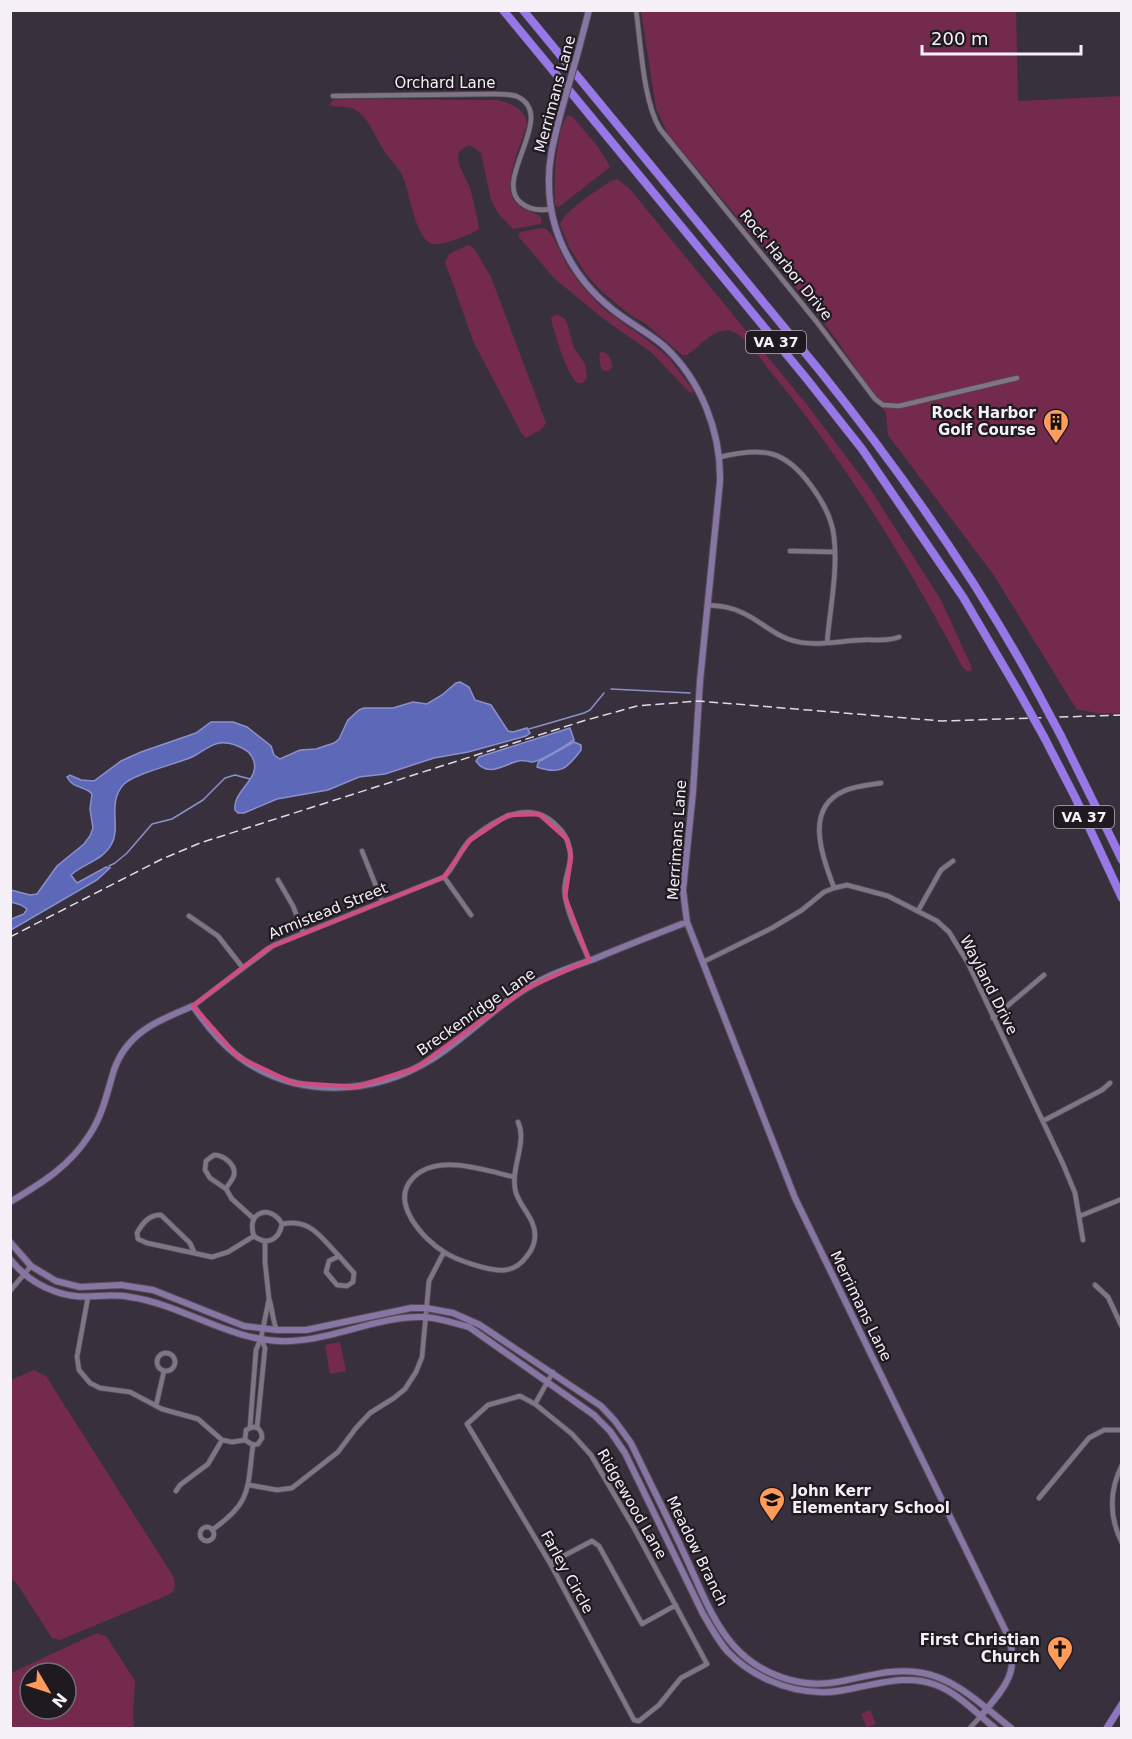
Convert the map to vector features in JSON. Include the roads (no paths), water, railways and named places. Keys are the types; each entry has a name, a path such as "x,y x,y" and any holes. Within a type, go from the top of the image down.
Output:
{"highway":[{"name":"VA 37","path":"503,10 862,449 953,581 1020,694 1075,797 1122,898"},
{"name":"VA 37","path":"523,10 865,428 910,489 969,577 1038,693 1122,860"}],"main road":[{"name":"Merrimans Lane","path":"589,10 550,156 548,181 551,209 565,251 586,284 611,309 663,345 691,379 710,418 720,457 720,481 683,890 687,922 795,1198 1009,1638 1012,1659 1009,1680 980,1717"},
{"name":"Breckenridge Lane","path":"193,1006 213,1032 233,1052 269,1074 309,1086 356,1087 390,1079 416,1068 458,1041 525,989 556,972 687,922"},
{"name":"Armistead Street","path":"10,1202 56,1173 78,1151 98,1120 115,1068 133,1039 153,1023 193,1006"},
{"name":"Meadow Branch","path":"10,1242 31,1266 46,1276 66,1284 86,1287 121,1285 153,1290 230,1321 263,1328 306,1330 398,1309 426,1308 453,1312 480,1324 601,1406 615,1421 631,1443 723,1632 750,1660 766,1671 786,1678 815,1683 834,1683 883,1673 908,1671 923,1673 953,1684 1011,1728"},
{"name":"Meadow Branch","path":"10,1259 25,1274 54,1291 88,1297 125,1296 156,1302 227,1331 275,1341 304,1340 400,1319 426,1317 469,1327 594,1415 610,1431 625,1453 703,1614 717,1638 740,1664 775,1683 818,1692 905,1680 928,1683 948,1691 995,1728"},
{"path":"1107,1728 1122,1704"}],"street":[{"name":"Rock Harbor Drive","path":"636,10 647,88 653,116 660,129 816,321 875,399 883,405 899,406 1017,378"},
{"name":"Orchard Lane","path":"333,96 493,94 519,98 529,110 531,122 515,175 514,193 521,203 531,209 551,209"},
{"path":"720,457 759,451 777,454 803,474 824,504 832,524 835,552 827,643"},
{"path":"790,551 835,552"},
{"path":"707,605 726,607 743,613 788,639 805,643 887,640 899,637"},
{"path":"703,962 772,928 834,888 819,841 818,831 822,816 829,803 840,793 852,788 881,783"},
{"path":"471,915 444,877 454,866 470,840 513,813 528,812 548,818 561,830 569,845 571,857 564,885 565,897 589,960"},
{"path":"362,851 382,901"},
{"path":"918,911 941,870 953,861"},
{"name":"Armistead Street","path":"193,1006 274,945 444,877"},
{"path":"278,880 293,906 303,932"},
{"name":"Wayland Drive","path":"834,888 854,886 872,890 937,921 949,932 968,963 1071,1181 1080,1216 1083,1240"},
{"path":"189,916 218,936 243,968"},
{"path":"993,1018 1044,975"},
{"path":"1042,1121 1102,1090 1110,1083"},
{"path":"514,1177 449,1165 429,1169 413,1177 404,1194 407,1212 431,1242 444,1252 499,1270 515,1267 526,1258 533,1246 534,1229 518,1198 514,1177 521,1136 518,1122"},
{"path":"226,1189 234,1176 233,1166 219,1155 209,1157 205,1170 210,1178 226,1189 231,1199 253,1218"},
{"path":"1080,1216 1122,1199"},
{"path":"265,1242 254,1236 251,1224 253,1218 268,1212 277,1216 282,1224"},
{"path":"194,1252 190,1243 161,1215 155,1214 146,1220 137,1233 138,1239 147,1243 212,1257 228,1252 254,1236"},
{"path":"282,1224 293,1222 304,1224 314,1230 339,1256 354,1273 353,1282 347,1286 337,1285 326,1272 328,1261 339,1256"},
{"path":"265,1242 277,1237 282,1224"},
{"path":"265,1242 269,1299 273,1310 273,1322 277,1330"},
{"path":"249,1485 277,1491 292,1488 338,1452 370,1413 399,1395 410,1383 419,1366 424,1340 429,1281 444,1252"},
{"path":"10,1292 31,1266"},
{"path":"1095,1285 1108,1297 1122,1327"},
{"path":"88,1297 77,1350 79,1370 83,1376 95,1386 130,1392 156,1406 202,1421 222,1440 232,1442 245,1440 253,1445"},
{"path":"245,1440 244,1433 250,1427 256,1350 261,1338 269,1299"},
{"path":"257,1428 265,1348 261,1338"},
{"path":"167,1352 173,1356 175,1363 172,1369 164,1371 158,1367 156,1362 158,1356 167,1352"},
{"path":"156,1406 164,1371"},
{"path":"535,1404 553,1372"},
{"name":"Farley Circle","path":"535,1404 520,1396 488,1405 467,1424 550,1563 634,1720 639,1721 659,1705 681,1678 707,1664"},
{"name":"Ridgewood Lane","path":"535,1404 572,1434 591,1455 707,1664"},
{"path":"250,1427 260,1430 262,1437 258,1444 253,1445"},
{"path":"1039,1498 1089,1438 1104,1430 1122,1430"},
{"path":"176,1491 180,1485 208,1464 222,1440"},
{"path":"212,1530 240,1507 249,1485 253,1445"},
{"path":"1122,1465 1114,1486 1112,1504 1114,1524 1122,1543"},
{"path":"550,1563 592,1541 595,1542 642,1624 676,1605"},
{"name":"Merrimans Lane","path":"970,1728 980,1717"}],"water":[{"path":"460,682 469,687 475,700 491,705 508,731 527,728 530,733 468,752 434,758 385,774 359,777 328,790 277,799 244,813 238,813 235,810 235,803 254,771 255,764 252,757 243,748 224,743 213,745 192,757 146,773 124,784 116,799 115,831 111,845 98,858 71,875 77,883 106,867 110,868 97,880 11,930 11,919 24,914 27,909 11,902 11,890 30,895 37,894 57,866 84,844 90,836 93,828 90,809 92,794 73,784 67,777 70,775 81,780 94,781 121,761 196,733 211,722 233,722 247,727 271,746 274,755 280,759 300,750 316,749 334,743 339,739 348,720 359,710 393,708 413,702 427,704"},
{"path":"570,728 574,740 536,761 520,760 490,770 480,766 476,761 479,757"},
{"path":"574,742 581,745 581,750 567,766 557,770 537,767 540,761"}],"waterway":[{"path":"611,689 690,693"},
{"path":"529,729 584,713 590,710 604,693"},
{"path":"109,866 127,853 152,824 172,819 203,800 225,778 235,775 250,779"}],"railway":[{"path":"10,937 162,859 200,843 583,721 637,706 698,701 942,721 1122,715"}],"place":[{"name":"Rock Harbor Golf Course","path":"1056,445"},
{"name":"John Kerr Elementary School","path":"772,1523"},
{"name":"First Christian Church","path":"1060,1672"}]}
